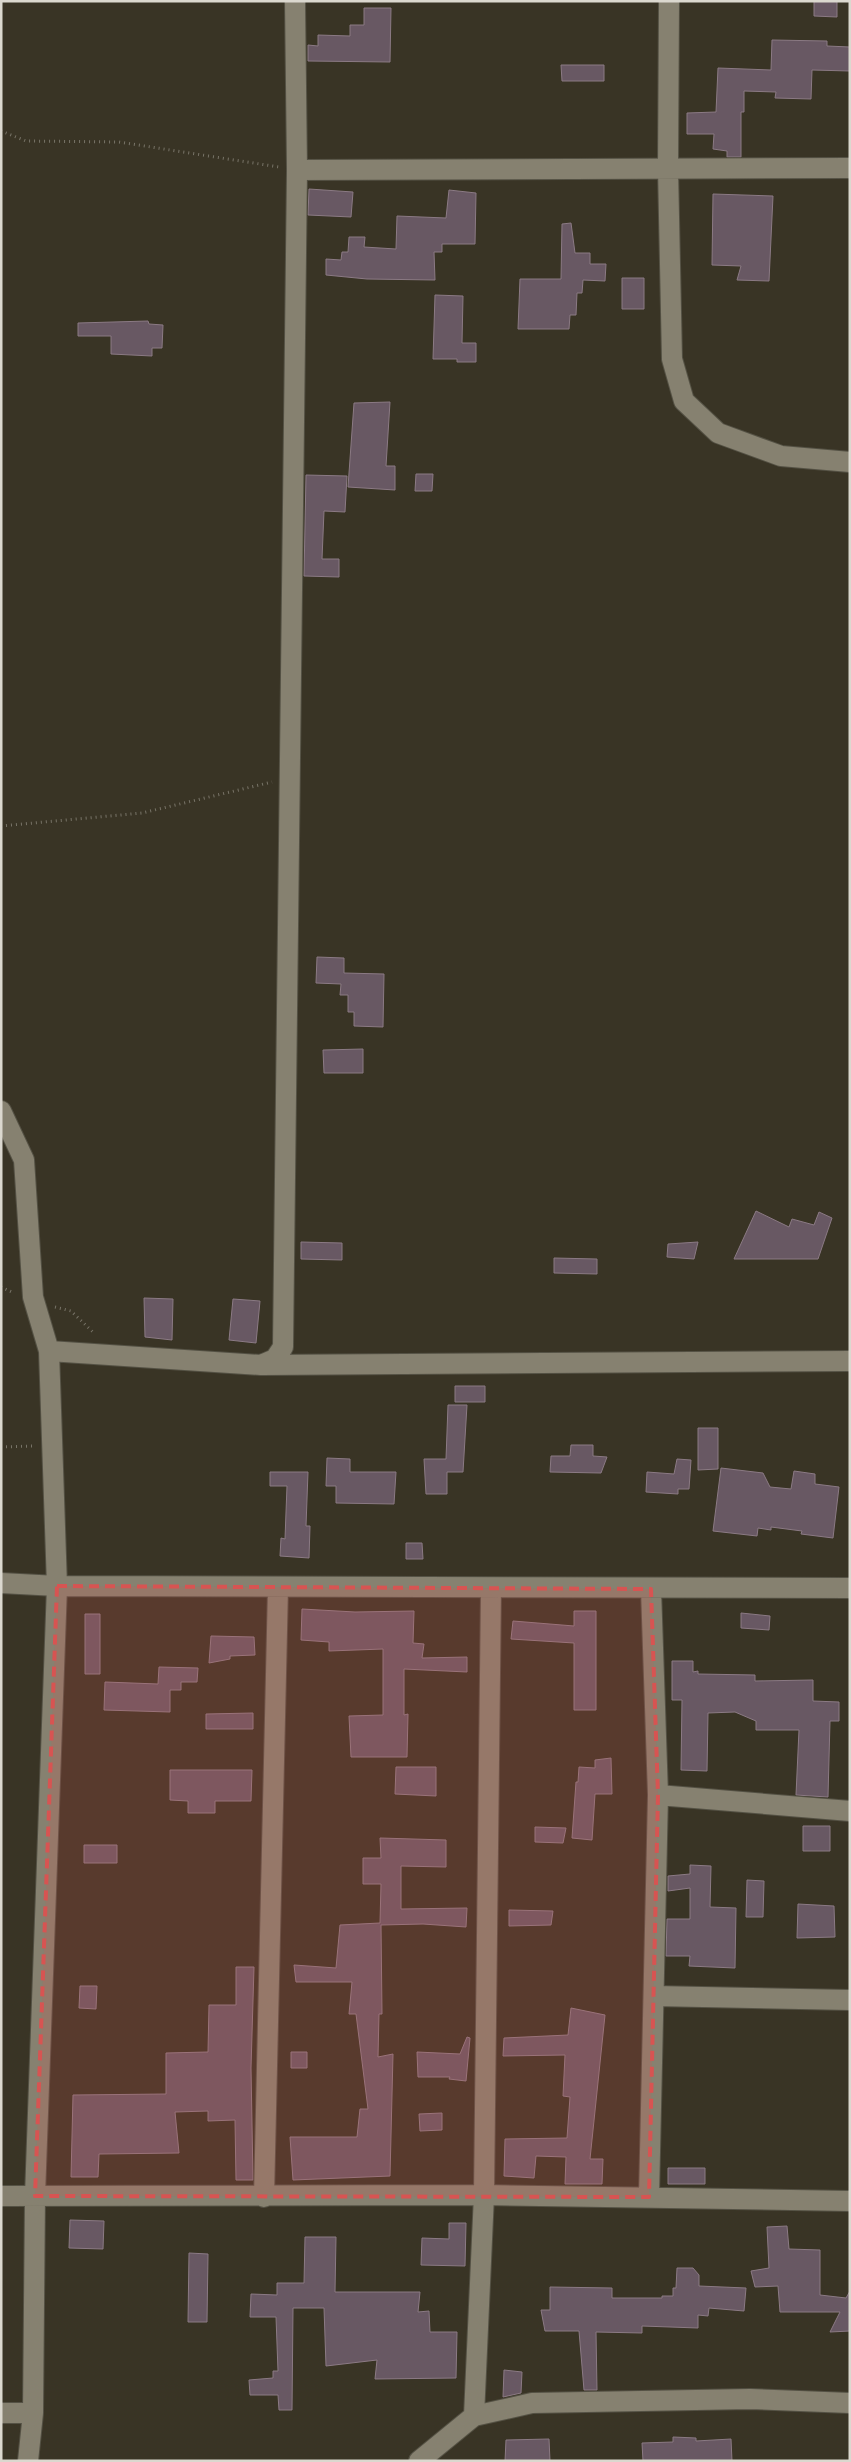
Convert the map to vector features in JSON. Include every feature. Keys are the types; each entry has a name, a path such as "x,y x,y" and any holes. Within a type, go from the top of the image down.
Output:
{"street":[{"path":"260,1365 275,1359 283,1347 297,170 295,1"},
{"path":"669,1 668,169 672,359 684,401 718,433 781,456 850,462"},
{"path":"297,170 850,168"},
{"path":"1,1111 24,1160 35,1302 49,1351 57,1586 35,2196 32,2413 28,2461"},
{"path":"49,1351 260,1365 850,1361"},
{"path":"1,1583 57,1586 650,1589 850,1588"},
{"path":"264,2196 278,1587"},
{"path":"474,2416 484,2195 491,1588"},
{"path":"649,2197 658,1795 650,1589"},
{"path":"658,1795 850,1811"},
{"path":"654,1996 850,2000"},
{"path":"1,2196 214,2194 264,2196 484,2195 850,2201"},
{"path":"419,2461 474,2416 532,2402 750,2399 850,2403"},
{"path":"1,2413 32,2413"}],"path":[{"path":"1,130 26,141 119,142 297,170"},
{"path":"1,826 142,813 290,778"},
{"path":"1,1287 35,1302 71,1312 117,1356"},
{"path":"1,1447 53,1446"}],"highlighted area":[{"path":"57,1586 651,1589 658,1795 649,2197 35,2196"}],"building":[{"path":"814,1 837,1 837,17 814,16"},
{"path":"364,8 391,8 390,62 308,61 308,45 318,46 318,35 350,36 350,25 364,25"},
{"path":"772,40 827,41 827,46 850,47 850,71 812,70 811,99 775,98 776,92 744,91 744,112 741,112 741,157 727,157 727,151 713,149 714,134 687,134 687,113 716,112 718,68 771,70"},
{"path":"561,65 604,65 604,81 562,81"},
{"path":"309,189 353,192 351,217 308,215"},
{"path":"449,190 476,193 475,244 442,244 442,252 434,252 435,280 367,279 326,275 326,259 341,260 342,252 348,252 349,237 365,237 364,247 396,249 397,216 446,218"},
{"path":"713,194 773,196 769,281 737,280 741,266 712,265"},
{"path":"571,223 575,253 590,253 590,264 606,264 605,281 583,280 582,293 577,293 576,315 570,315 569,329 518,329 520,279 561,279 562,224"},
{"path":"622,278 644,278 644,309 622,309"},
{"path":"435,295 463,296 462,343 476,343 476,362 457,362 457,359 433,359"},
{"path":"148,321 149,324 163,325 162,348 152,348 152,356 111,354 111,336 78,336 78,323"},
{"path":"390,402 386,466 395,466 395,490 348,487 354,403"},
{"path":"416,474 433,474 432,491 415,491"},
{"path":"306,475 347,476 345,512 324,511 322,559 339,559 339,577 304,576"},
{"path":"317,957 344,958 344,973 384,974 383,1027 354,1026 354,1012 348,1012 348,995 340,995 341,984 316,983"},
{"path":"363,1049 363,1073 324,1073 323,1050"},
{"path":"756,1211 789,1227 792,1219 814,1225 819,1212 832,1218 818,1259 734,1259"},
{"path":"301,1242 342,1243 342,1260 301,1259"},
{"path":"698,1242 694,1259 667,1257 668,1244"},
{"path":"554,1258 597,1259 597,1274 554,1273"},
{"path":"144,1298 173,1299 172,1340 145,1337"},
{"path":"233,1299 260,1301 256,1343 229,1340"},
{"path":"455,1386 485,1386 485,1402 455,1402"},
{"path":"448,1405 467,1405 463,1472 447,1472 447,1494 426,1494 424,1459 446,1459"},
{"path":"698,1428 718,1428 718,1469 698,1470"},
{"path":"571,1445 593,1445 593,1456 607,1457 601,1473 550,1472 551,1456 570,1456"},
{"path":"327,1458 350,1459 350,1472 396,1472 394,1504 336,1503 336,1486 326,1486"},
{"path":"677,1459 691,1460 689,1489 678,1489 678,1494 646,1492 647,1472 674,1474"},
{"path":"721,1468 763,1473 770,1487 791,1489 794,1471 815,1474 815,1484 839,1487 833,1538 801,1534 802,1531 771,1527 771,1530 758,1528 757,1536 713,1531"},
{"path":"270,1472 308,1472 306,1526 310,1526 309,1558 280,1556 281,1538 285,1539 287,1486 270,1486"},
{"path":"406,1543 422,1543 423,1559 406,1559"},
{"path":"302,1609 355,1612 414,1611 413,1643 424,1644 422,1658 467,1657 467,1672 404,1669 404,1715 408,1714 407,1757 351,1757 349,1716 383,1715 383,1649 329,1651 329,1642 301,1640"},
{"path":"574,1611 596,1611 596,1710 574,1710 574,1643 511,1639 513,1621 574,1626"},
{"path":"741,1613 770,1616 769,1630 741,1628"},
{"path":"85,1614 100,1614 100,1674 85,1674"},
{"path":"211,1636 254,1637 255,1655 230,1656 230,1659 209,1663"},
{"path":"672,1661 693,1661 693,1672 698,1671 698,1674 755,1675 755,1681 813,1680 813,1701 839,1702 839,1721 830,1721 828,1797 796,1795 799,1730 756,1730 756,1721 735,1712 708,1713 707,1771 681,1770 682,1700 672,1700"},
{"path":"159,1667 198,1668 197,1682 181,1682 181,1690 170,1690 170,1712 104,1710 105,1682 158,1684"},
{"path":"253,1713 253,1729 206,1729 206,1714"},
{"path":"611,1758 612,1794 595,1794 592,1840 572,1838 576,1782 578,1782 579,1767 595,1768 595,1760"},
{"path":"396,1767 436,1767 436,1796 395,1794"},
{"path":"170,1770 252,1770 251,1801 215,1801 215,1813 188,1813 188,1801 170,1800"},
{"path":"803,1826 830,1826 830,1851 803,1851"},
{"path":"535,1827 566,1828 563,1843 535,1842"},
{"path":"380,1838 446,1840 446,1867 401,1866 401,1909 467,1908 466,1927 423,1924 381,1925 382,2014 379,2014 378,2057 393,2054 390,2176 293,2180 290,2137 357,2137 360,2109 368,2109 356,2014 349,2014 352,1982 296,1982 294,1965 336,1968 340,1925 380,1923 381,1884 363,1884 363,1858 381,1858"},
{"path":"84,1845 117,1845 117,1863 84,1863"},
{"path":"690,1865 711,1866 710,1907 736,1908 735,1968 689,1966 690,1956 666,1956 667,1919 690,1919 690,1888 668,1891 668,1876 690,1874"},
{"path":"747,1880 764,1881 763,1917 746,1917"},
{"path":"798,1904 834,1906 835,1937 797,1938"},
{"path":"509,1910 553,1911 551,1925 509,1926"},
{"path":"236,1967 254,1967 251,2068 253,2180 236,2180 235,2120 208,2121 208,2111 175,2112 179,2153 99,2154 98,2177 71,2177 73,2095 166,2094 166,2053 208,2052 209,2005 236,2005"},
{"path":"80,1986 97,1986 96,2009 79,2008"},
{"path":"571,2008 605,2015 590,2159 603,2159 602,2184 565,2184 566,2157 536,2156 534,2178 504,2176 505,2139 567,2138 570,2097 563,2096 565,2055 503,2056 504,2038 568,2035"},
{"path":"467,2037 470,2038 466,2081 449,2079 450,2077 418,2077 417,2052 460,2054"},
{"path":"291,2052 307,2052 307,2068 291,2068"},
{"path":"442,2113 442,2130 420,2131 419,2114"},
{"path":"668,2168 705,2168 705,2184 668,2184"},
{"path":"70,2220 104,2221 103,2249 69,2248"},
{"path":"449,2223 466,2223 465,2266 421,2265 422,2238 449,2239"},
{"path":"787,2226 789,2249 820,2250 820,2295 846,2298 850,2291 850,2331 830,2332 840,2312 780,2312 778,2286 755,2287 751,2271 769,2268 767,2227"},
{"path":"305,2237 336,2237 335,2292 420,2292 418,2312 429,2311 430,2332 457,2332 456,2378 375,2379 377,2360 326,2366 324,2308 293,2308 292,2410 279,2410 278,2395 250,2395 249,2380 273,2378 273,2371 278,2371 276,2317 250,2317 251,2294 277,2295 277,2283 304,2283"},
{"path":"189,2253 208,2254 207,2322 188,2322"},
{"path":"677,2268 693,2268 699,2275 699,2286 746,2288 744,2311 709,2308 708,2316 698,2315 698,2328 642,2326 642,2333 596,2332 597,2390 584,2390 579,2331 545,2331 541,2310 550,2310 550,2287 612,2288 612,2298 662,2298 662,2296 673,2296 673,2288 676,2288"},
{"path":"504,2370 522,2372 521,2393 503,2397"},
{"path":"673,2437 696,2438 696,2441 731,2439 732,2461 643,2461 642,2443 673,2442"},
{"path":"549,2439 550,2461 505,2461 506,2440"}]}
